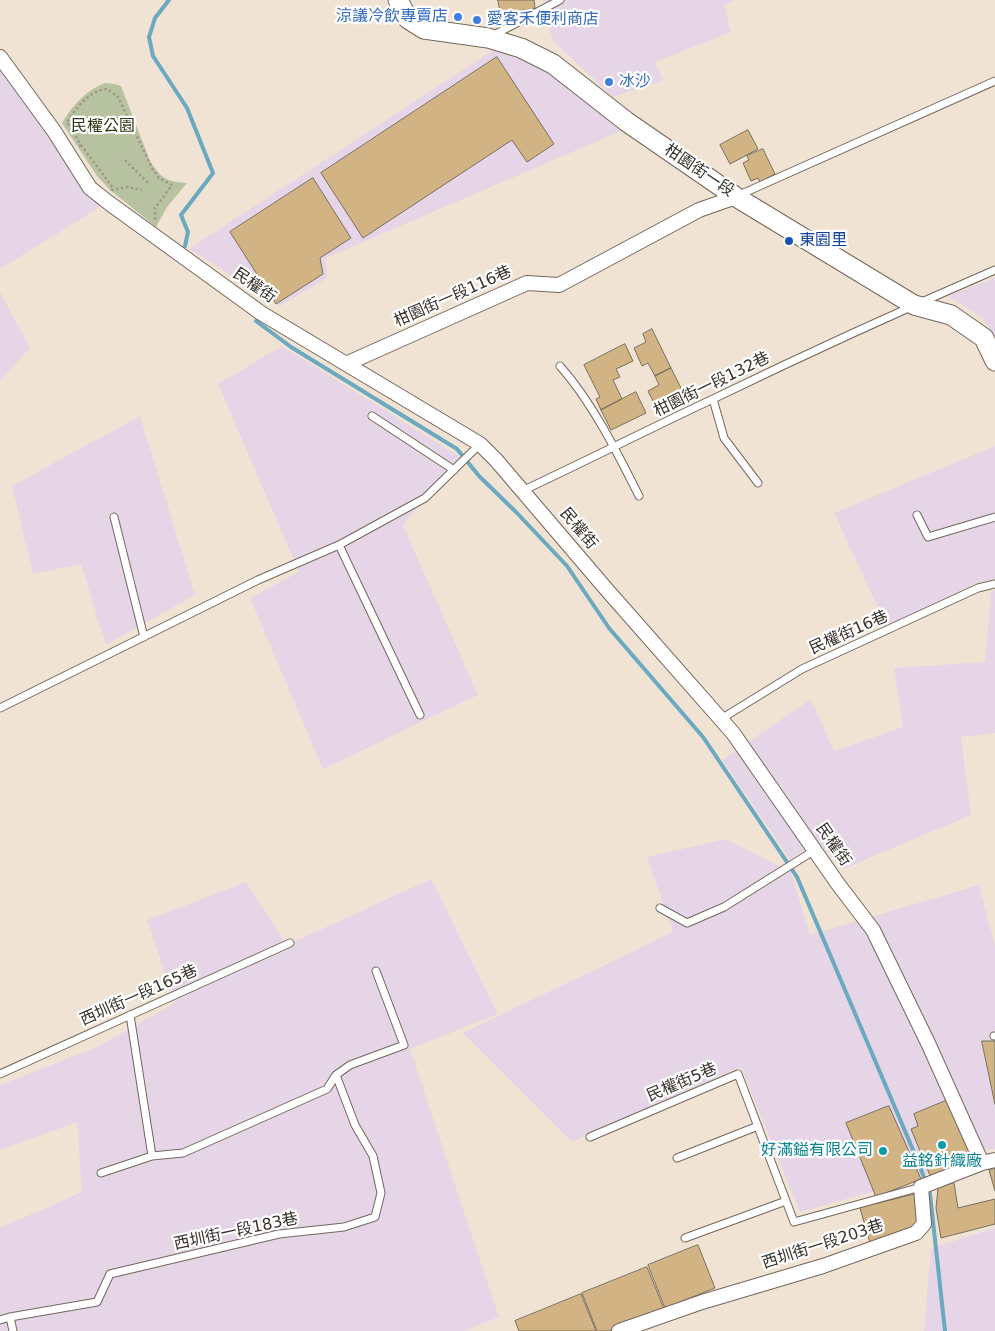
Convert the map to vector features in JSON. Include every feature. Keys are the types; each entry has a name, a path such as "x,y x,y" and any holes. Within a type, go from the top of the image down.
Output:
{"street":[{"name":"柑園街一段","path":"398,0 408,19 424,29 488,38 521,48 553,64 627,122 736,197 914,305 951,315 984,338 995,361"},
{"name":"民權街","path":"0,56 54,132 90,188 146,231 261,313 348,363 388,390 480,444 522,491 733,732 872,930 988,1162"},
{"name":"柑園街一段116巷","path":"348,363 527,284 559,285 699,210 736,197"},
{"path":"921,1187 988,1162"},
{"name":"西圳街一段203巷","path":"619,1331 702,1302 824,1266 916,1233 924,1224 921,1187"}],"lane":[{"path":"488,38 560,0"},
{"path":"736,197 995,81"},
{"name":"柑園街一段132巷","path":"522,491 914,305 995,270"},
{"path":"560,366 571,379 615,448 639,496"},
{"path":"713,399 724,438 758,483"},
{"path":"372,416 454,470"},
{"path":"0,708 258,580 339,545 425,498 480,444"},
{"path":"917,515 928,538 995,517"},
{"path":"114,517 144,637"},
{"path":"339,545 420,715"},
{"name":"民權街16巷","path":"721,720 802,669 978,588 995,584"},
{"path":"660,908 687,923 724,908 815,850"},
{"name":"西圳街一段165巷","path":"0,1074 290,944"},
{"path":"101,1174 152,1156 183,1153 327,1089 336,1075 350,1065 404,1045 376,971"},
{"path":"130,1015 152,1156"},
{"name":"民權街5巷","path":"590,1136 738,1074 794,1222 921,1187"},
{"name":"西圳街一段183巷","path":"0,1320 97,1302 110,1274 279,1234 344,1227 375,1217 381,1193 373,1156 355,1125 336,1075"},
{"path":"677,1158 758,1126"},
{"path":"685,1238 786,1201"},
{"path":"10,1317 14,1331"}],"path":[{"path":"120,194 111,190 67,122 92,93 99,89 107,88 118,97 152,168 159,178 172,185 155,208 155,222 152,222"},
{"path":"77,148 81,145"},
{"path":"125,160 148,183"},
{"path":"111,190 128,187 142,190"}],"shaded area":[{"path":"543,0 735,0 724,5 731,32 655,62 663,80 613,97 552,40"},
{"path":"495,49 552,73 621,131 326,258 327,278 280,306 189,249"},
{"path":"0,66 100,207 0,269"},
{"path":"995,278 995,340 983,318 948,296"},
{"path":"0,292 30,348 0,381"},
{"path":"282,346 460,457 403,525 478,695 323,769 250,598 299,572 218,384"},
{"path":"140,416 195,595 106,645 81,564 33,574 12,486"},
{"path":"995,446 995,579 976,583 887,627 834,513"},
{"path":"995,590 995,733 961,737 971,815 843,869 818,841 790,859 722,760 811,699 834,751 903,727 894,668 985,662 991,592"},
{"path":"725,839 791,872 810,935 979,885 995,946 995,1149 967,1152 914,1180 800,1212 741,1067 572,1142 463,1033 673,932 647,857"},
{"path":"431,879 498,1014 410,1049 499,1317 463,1331 0,1331 0,1228 82,1192 77,1122 0,1150 0,1085 97,1047 175,1003 147,920 246,882 287,945"},
{"path":"995,1228 995,1331 924,1331 931,1248"}],"green space":[{"name":"民權公園","path":"105,83 121,86 150,161 158,172 169,180 187,183 167,207 156,227 110,190 97,176 62,123 80,99"}],"building":[{"path":"498,0 534,0 535,8 501,14"},
{"path":"497,57 554,144 527,162 512,140 363,238 321,173"},
{"path":"748,130 758,149 730,164 720,145"},
{"path":"763,149 775,174 760,182 758,178 751,181 743,163 749,160 747,156"},
{"path":"313,178 351,238 320,258 323,274 276,304 230,232"},
{"path":"652,329 671,368 655,376 648,363 642,366 634,348 646,342 643,334"},
{"path":"625,344 633,361 616,369 620,377 613,380 622,399 601,410 596,399 600,397 584,365"},
{"path":"671,368 684,394 656,407 648,391 659,385 655,376"},
{"path":"636,392 646,413 611,430 601,410"},
{"path":"982,1041 995,1041 995,1104"},
{"name":"益銘針織廠","path":"948,1100 974,1160 931,1178 911,1129 918,1126 914,1114"},
{"name":"好滿鎰有限公司","path":"889,1106 921,1179 876,1197 846,1123"},
{"path":"995,1169 995,1191 989,1170"},
{"path":"954,1183 958,1208 995,1199 995,1224 941,1238 936,1208 938,1188"},
{"path":"916,1194 917,1225 870,1243 860,1208"},
{"path":"698,1245 715,1288 665,1308 648,1265"},
{"path":"647,1267 664,1309 609,1331 597,1331 582,1293"},
{"path":"581,1294 596,1331 519,1331 515,1321"}],"waterway":[{"path":"169,0 155,18 149,37 153,56 187,108 213,173 181,215 188,232 185,246"},
{"path":"256,321 291,347 457,449 479,476 567,566 609,628 703,737 797,877 919,1164 930,1194 945,1331"}],"place":[{"name":"涼議冷飲專賣店","path":"458,17"},
{"name":"愛客禾便利商店","path":"477,20"},
{"name":"冰沙","path":"609,82"},
{"name":"東園里","path":"789,241"},
{"name":"益銘針織廠","path":"942,1145"},
{"name":"好滿鎰有限公司","path":"883,1151"}]}
